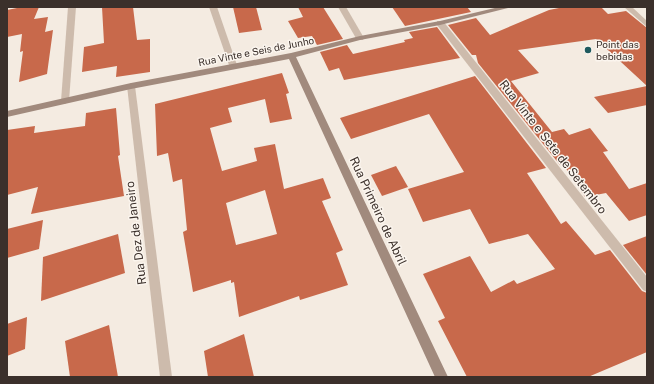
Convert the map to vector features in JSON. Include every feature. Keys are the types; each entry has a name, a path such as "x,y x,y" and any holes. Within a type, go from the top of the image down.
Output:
{"street":[{"path":"65,101 72,7"},
{"path":"213,7 233,65"},
{"path":"342,7 360,38"},
{"name":"Rua Vinte e Seis de Junho","path":"7,114 233,65 291,56 360,38 440,24 489,9 508,7"},
{"path":"628,7 647,25"},
{"name":"Rua Vinte e Sete de Setembro","path":"440,24 647,286"},
{"name":"Rua Primeiro de Abril","path":"291,56 442,377"},
{"name":"Rua Dez de Janeiro","path":"131,86 166,377"}],"building":[{"path":"22,7 39,7 34,19 48,17 45,32 53,30 47,74 19,82 23,51 20,52 22,34 7,37 7,10"},
{"path":"102,7 133,7 137,40 150,39 150,72 116,77 117,66 82,72 84,47 104,43"},
{"path":"233,7 256,7 262,30 239,33"},
{"path":"298,7 323,7 343,39 317,45 312,36 298,38 288,21 303,17"},
{"path":"392,7 467,7 471,12 405,26"},
{"path":"564,7 601,7 608,14 626,11 647,28 647,86 596,39 518,50 539,73 511,81 552,132 564,129 569,135 590,128 608,151 603,152 629,189 647,183 647,215 629,221 606,193 585,197 563,164 560,165 478,63 476,55 472,55 448,25 476,18 490,35 549,10"},
{"path":"437,27 460,58 344,80 339,68 329,71 320,52 347,45 353,54 405,42 404,40 413,38 409,32"},
{"path":"282,73 289,93 286,94 292,119 270,123 265,99 228,108 232,122 210,128 222,171 257,161 254,148 275,144 284,189 323,178 331,198 322,201 343,250 336,253 348,285 300,300 299,296 239,317 234,282 231,283 231,280 193,292 183,232 187,230 182,179 173,182 168,153 157,156 155,104","holes":["265,190 277,234 236,245 226,203"]},
{"path":"475,76 546,168 527,173 561,224 566,221 595,255 610,250 642,291 647,293 647,352 588,377 467,377 438,321 445,318 423,274 470,256 491,292 514,280 517,284 555,269 528,234 489,244 470,209 423,222 408,189 464,172 429,114 351,139 340,118"},
{"path":"647,86 647,105 608,113 594,97"},
{"path":"116,108 120,155 118,156 124,196 31,214 38,187 7,195 7,130 35,126 34,133 85,126 86,113"},
{"path":"396,166 408,187 382,196 371,175"},
{"path":"43,220 39,249 7,258 7,229"},
{"path":"118,234 125,273 41,301 43,257"},
{"path":"647,236 647,275 623,245"},
{"path":"27,317 25,349 7,356 7,324"},
{"path":"109,325 118,377 70,377 65,341"},
{"path":"244,334 254,377 208,377 204,351"}],"place":[{"name":"Point das bebidas","path":"588,50"}]}
